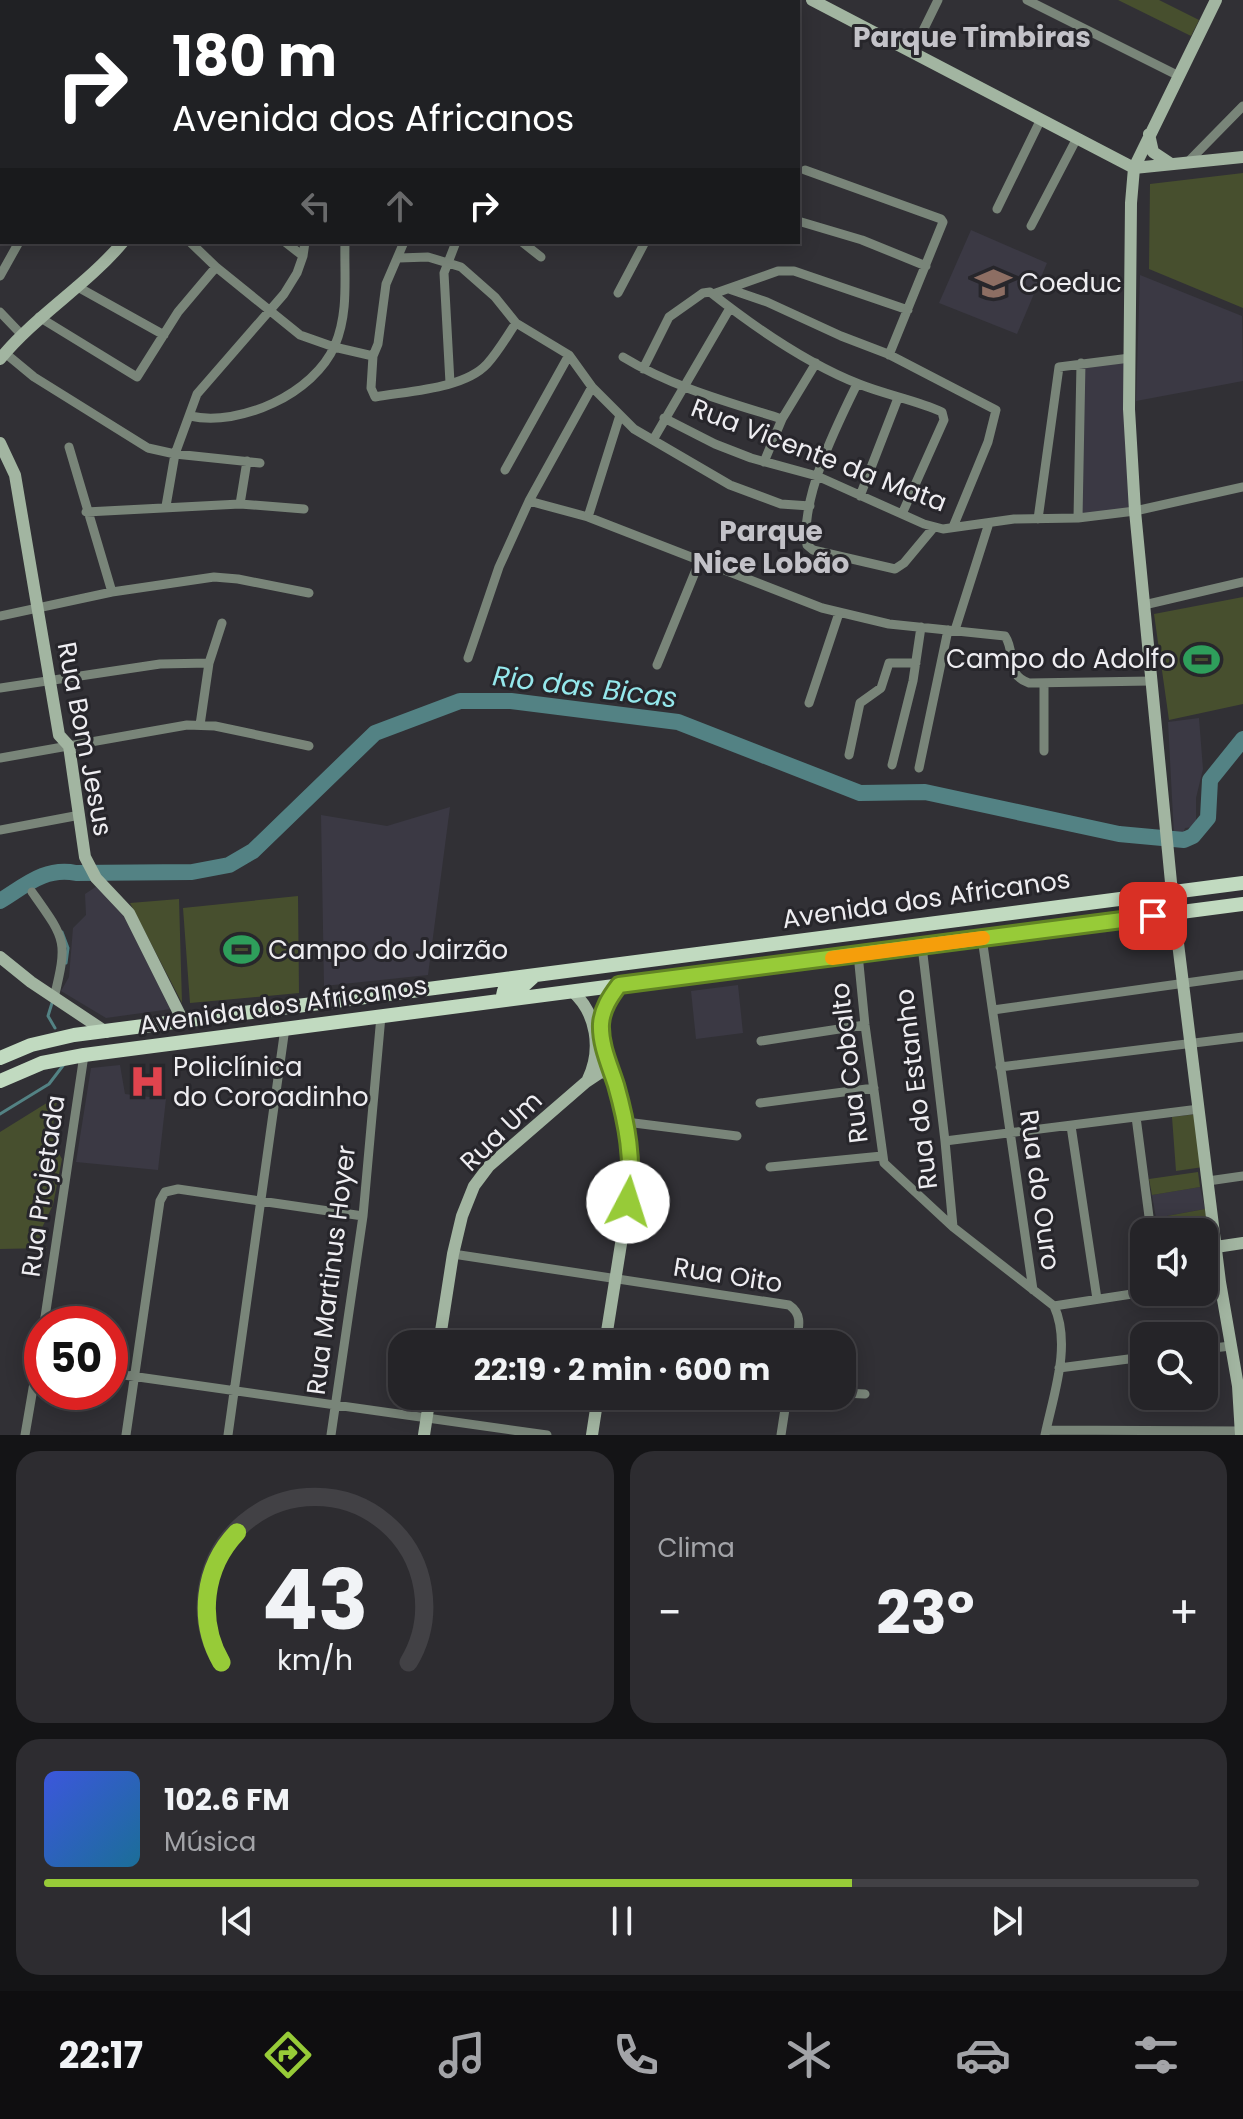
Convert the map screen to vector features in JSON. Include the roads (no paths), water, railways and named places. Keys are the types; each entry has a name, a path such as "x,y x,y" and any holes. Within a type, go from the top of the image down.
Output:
{"main road":[{"name":"Avenida dos Africanos","path":"0,1058 55,1039 1243,883"},
{"path":"1172,891 1206,910"},
{"name":"Avenida dos Africanos","path":"0,1081 42,1063 84,1055 1243,904"},
{"path":"659,980 672,972 670,957"},
{"path":"502,1000 504,991 522,987 534,975"},
{"path":"221,1036 219,1029 224,1024 241,1021 263,1011"},
{"path":"114,1051 131,1041 178,1035 183,1029 183,1021"}],"street":[{"path":"913,51 938,0"},
{"path":"1027,0 1177,75"},
{"path":"1212,1218 1166,838 1135,511 1129,409 1134,168 1216,0"},
{"path":"814,5 853,26 913,51 1134,168 1243,157"},
{"path":"1187,163 1243,106"},
{"path":"997,209 1041,119"},
{"path":"1149,134 1153,152 1171,164"},
{"path":"1031,226 1077,138"},
{"path":"805,170 941,219 943,226 889,355"},
{"path":"800,222 862,240 926,266"},
{"path":"0,276 18,244"},
{"path":"121,244 101,267 21,334 3,356 148,448 260,463"},
{"path":"192,244 300,335 373,356"},
{"path":"288,244 303,256"},
{"path":"166,506 175,454 199,389 269,311 297,273 305,244"},
{"path":"190,416 219,418 250,412 286,398 314,373 334,347 344,309 345,244"},
{"path":"403,244 386,284 378,344 373,356 371,388 375,397 450,383 474,375 487,364 516,323"},
{"path":"450,383 443,291 446,262 455,244"},
{"path":"525,244 541,257"},
{"path":"618,293 644,244"},
{"path":"399,258 428,257 461,267 479,281 516,323 569,355 592,387 634,429 730,485 781,504 810,506"},
{"path":"39,317 132,376 140,376 178,312 216,267"},
{"path":"643,369 669,317 703,293 713,294 778,271 794,271 908,310"},
{"path":"76,286 164,335"},
{"path":"729,289 767,302 889,355 996,410 988,442 953,527"},
{"path":"713,294 816,363 857,384 943,414 944,420 902,514"},
{"path":"653,440 730,308"},
{"path":"0,312 21,334"},
{"path":"505,470 569,355"},
{"path":"623,357 683,386 782,419"},
{"path":"1038,519 1060,366 1130,358"},
{"path":"764,462 782,419 816,363"},
{"path":"1078,518 1081,363"},
{"path":"857,384 817,476 806,541 810,548 895,569 904,563 934,527"},
{"path":"468,658 499,567 529,501 592,387"},
{"path":"860,496 898,398"},
{"path":"588,517 620,415"},
{"name":"Rua Vicente da Mata","path":"664,418 715,444 764,462 817,476 934,527 1014,519 1078,518 1135,511 1243,487"},
{"name":"Rua Bom Jesus","path":"0,443 15,475 59,735 69,746 88,863 96,878 129,913 183,1021"},
{"path":"69,447 112,592"},
{"path":"240,504 247,461"},
{"path":"529,501 588,517 839,613 873,622 1005,636 1009,641 1017,677 1029,683 1151,681"},
{"path":"86,512 240,504 304,509"},
{"path":"919,768 952,630 989,523"},
{"path":"657,665 700,560"},
{"path":"0,616 112,592 227,577 309,593"},
{"path":"1144,605 1243,582"},
{"path":"809,703 839,613"},
{"path":"200,725 209,663 222,623"},
{"path":"892,765 916,663 921,627"},
{"path":"0,688 160,664 209,663"},
{"path":"849,755 860,703 881,688 889,663 916,663"},
{"path":"1044,685 1044,751"},
{"path":"0,758 178,726 200,725 309,746"},
{"path":"0,830 80,815"},
{"path":"32,892 63,941 54,998"},
{"name":"Rua do Ouro","path":"982,938 1033,1290 1054,1306 1061,1324 1059,1368 1045,1432"},
{"name":"Rua do Estanho","path":"922,946 953,1227"},
{"name":"Rua Cobalto","path":"858,954 882,1156 890,1170 953,1227 1033,1290"},
{"path":"0,957 106,1032"},
{"path":"993,1010 1243,975"},
{"path":"607,1330 632,1175 626,1122 604,1049 601,1025 606,1005 619,985"},
{"path":"572,991 585,1004 593,1022 595,1055 586,1082"},
{"name":"Rua Martinus Hoyer","path":"331,1435 363,1216 381,1016"},
{"path":"761,1041 865,1025"},
{"path":"228,1435 285,1028"},
{"path":"1000,1067 1243,1037"},
{"name":"Rua Projetada","path":"47,1306 84,1055"},
{"name":"Rua Um","path":"441,1330 453,1254 469,1196 481,1175 586,1082 601,1072 612,1074"},
{"path":"760,1103 874,1088"},
{"path":"945,1141 1199,1109"},
{"path":"1136,1117 1149,1218"},
{"path":"626,1122 737,1136"},
{"path":"1071,1126 1097,1299"},
{"path":"770,1167 882,1156"},
{"path":"1208,1181 1243,1176"},
{"path":"126,1435 160,1201 165,1192 178,1189 363,1216"},
{"path":"1218,1247 1243,1243"},
{"name":"Rua Oito","path":"453,1254 789,1305 796,1310 800,1320 798,1330"},
{"path":"1045,1432 1242,1433 1240,1386 1218,1264"},
{"path":"1054,1306 1130,1294"},
{"path":"1218,1347 1231,1346"},
{"path":"1059,1368 1130,1359"},
{"path":"128,1375 547,1435"},
{"path":"856,1394 865,1394"},
{"path":"25,1435 30,1410"},
{"path":"424,1435 428,1410"},
{"path":"592,1435 596,1410"},
{"path":"781,1435 785,1410"}],"waterway":[{"name":"Rio das Bicas","path":"0,901 36,879 55,873 192,872 229,865 253,851 375,733 460,701 511,701 678,722 860,793 925,792 1119,834 1184,840 1193,836 1208,818 1210,780 1243,739"},
{"path":"62,932 68,948 66,963"},
{"path":"52,1003 48,1016 55,1028"},
{"path":"0,1114 49,1084 65,1063"}],"place":[{"name":"Coeduc","path":"993,283"},
{"name":"Campo do Adolfo","path":"1202,659"},
{"name":"Campo do Jairzão","path":"242,950"},
{"name":"Policlínica do Coroadinho","path":"147,1082"}],"district":[{"name":"Parque Timbiras","path":"972,37"},
{"name":"Parque Nice Lobão","path":"771,547"}]}
